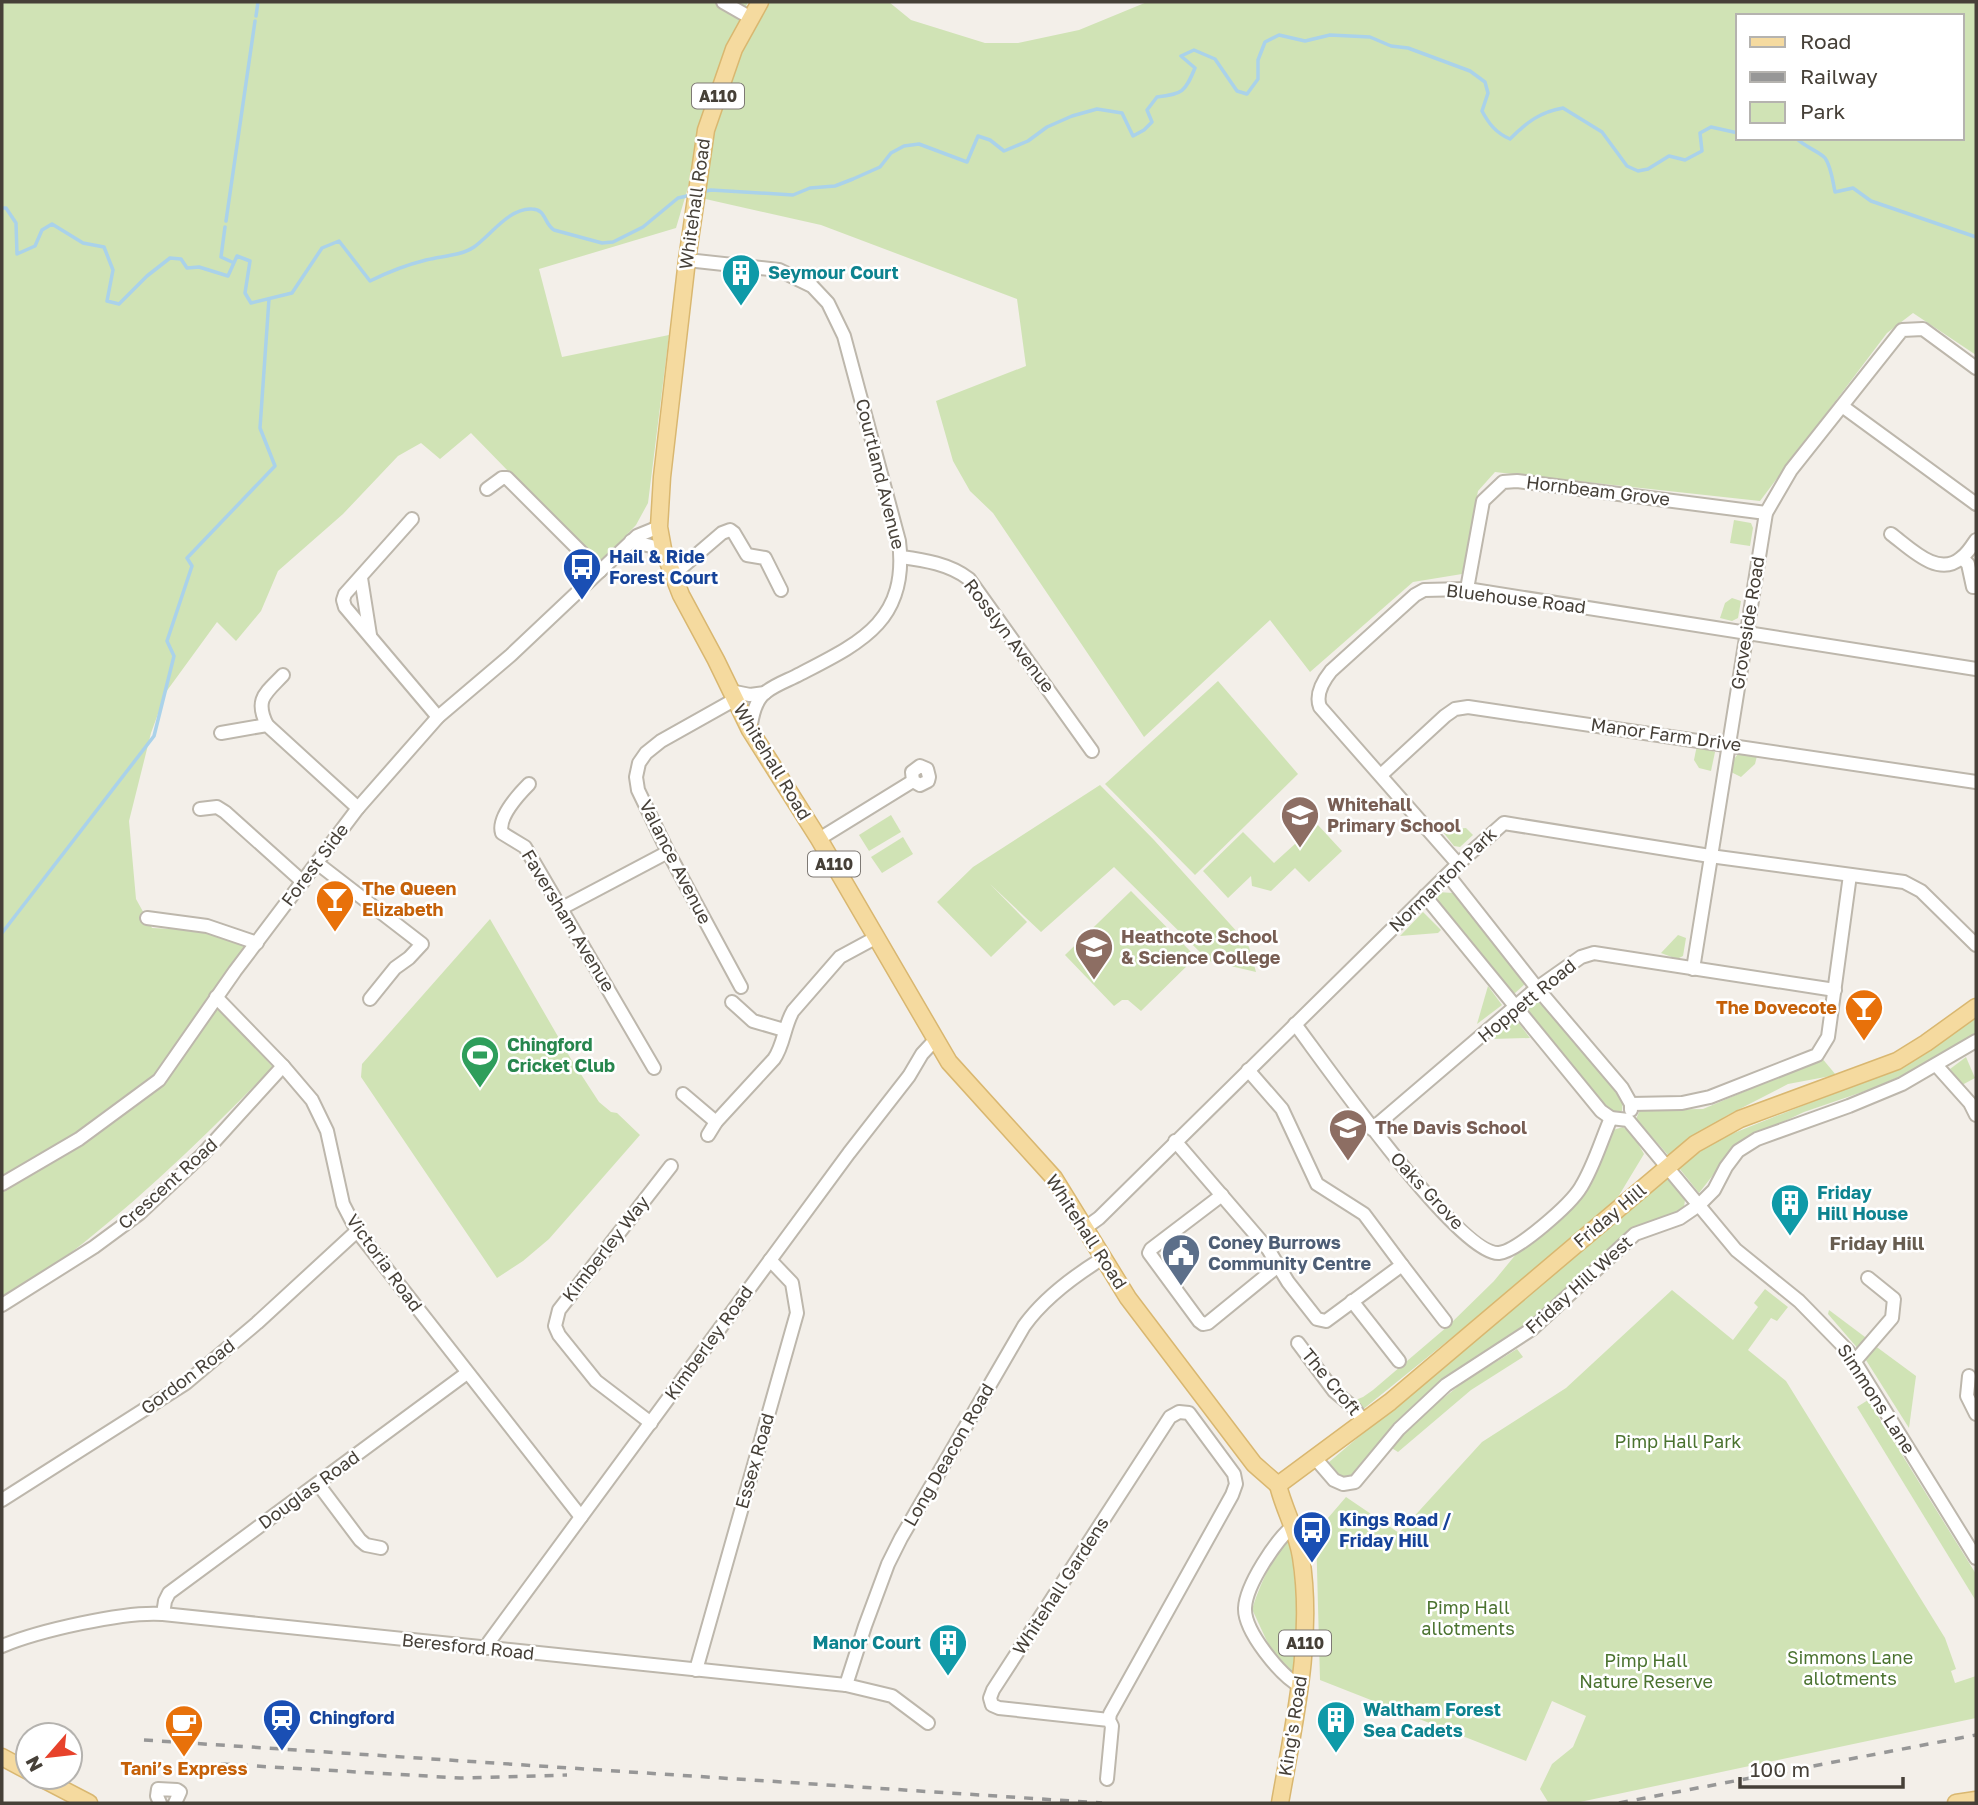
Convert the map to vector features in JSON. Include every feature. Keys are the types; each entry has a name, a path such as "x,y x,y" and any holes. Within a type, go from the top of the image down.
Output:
{"main road":[{"name":"Whitehall Road","path":"760,2 734,49 706,130 687,260 662,477 659,527 663,549 673,575 750,730 819,839 935,1040 962,1079 1052,1176 1136,1310 1254,1464 1278,1485"},
{"name":"Friday Hill","path":"1278,1485 1364,1422 1695,1144 1740,1119 1897,1061 1976,1006"},
{"name":"King's Road","path":"1278,1485 1300,1554 1305,1595 1305,1637 1300,1686 1280,1803"},
{"path":"66,1791 89,1803"},
{"path":"1955,1803 1976,1800"}],"street":[{"path":"723,2 751,18"},
{"name":"Courtland Avenue","path":"687,260 779,270 812,286 828,303 844,336 899,541 901,557 894,595 875,629 851,647 765,692"},
{"name":"Groveside Road","path":"1693,970 1766,513 1791,470 1902,330 1923,329 1976,368"},
{"path":"1842,406 1976,504"},
{"path":"488,489 502,478 507,478 600,571"},
{"name":"Hornbeam Grove","path":"1467,589 1483,501 1503,482 1517,481 1766,513"},
{"path":"412,519 345,594 343,600 345,607 438,717"},
{"name":"Forest Side","path":"2,1184 79,1139 159,1080 216,997 358,807 438,717 511,655 631,541 659,527"},
{"path":"673,575 722,533 730,530 747,555 765,558 781,590"},
{"path":"1891,534 1940,566 1950,565 1962,558 1976,540"},
{"path":"631,541 663,549"},
{"name":"Rosslyn Avenue","path":"901,557 922,559 941,565 969,579 1092,751"},
{"path":"1962,558 1968,564 1973,587 1976,587"},
{"path":"361,578 370,635"},
{"name":"Bluehouse Road","path":"1458,864 1320,707 1318,701 1324,680 1415,595 1424,590 1467,589 1976,669"},
{"path":"283,675 262,698 260,706 267,725 358,807"},
{"path":"732,695 765,692"},
{"path":"750,730 753,713 765,692"},
{"name":"Valance Avenue","path":"732,695 646,753 639,763 636,777 638,790 668,852 741,986"},
{"name":"Manor Farm Drive","path":"1381,775 1445,716 1455,709 1468,706 1976,782"},
{"path":"221,733 267,725"},
{"path":"819,839 913,781"},
{"name":"Faversham Avenue","path":"528,785 520,793 500,829 525,847 654,1068"},
{"path":"200,809 217,807 225,812 303,882"},
{"name":"Normanton Park","path":"1085,1228 1099,1218 1425,896 1504,822 1710,856 1904,881 1920,891 1976,945"},
{"path":"562,908 668,852"},
{"path":"317,863 422,944 395,968 370,999"},
{"path":"1425,896 1601,1111 1611,1118 1628,1120 1631,1104 1622,1088 1537,988 1448,875"},
{"path":"1631,1104 1682,1103 1710,1097 1817,1055 1828,1037 1850,875"},
{"path":"147,918 207,926 257,943"},
{"path":"708,1135 716,1122 779,1052 784,1030 793,1011 840,957 877,937"},
{"name":"Hoppett Road","path":"1372,1129 1537,988 1581,957 1594,953 1835,990"},
{"name":"Victoria Road","path":"216,997 312,1100 321,1116 340,1195 357,1231 581,1517"},
{"path":"733,1002 753,1021 784,1030"},
{"name":"Oaks Grove","path":"1295,1024 1372,1129 1418,1185 1477,1245 1496,1254 1508,1251 1528,1239 1577,1192 1611,1118"},
{"name":"Kimberley Road","path":"488,1648 489,1642 909,1076 922,1054 935,1040"},
{"name":"Friday Hill West","path":"1315,1458 1339,1483 1355,1482 1399,1429 1446,1385 1532,1329 1635,1234 1680,1218 1699,1205 1714,1190 1726,1167 1738,1152 1757,1139 1881,1093 1976,1041"},
{"path":"1936,1065 1970,1103 1976,1115"},
{"name":"Crescent Road","path":"2,1305 94,1247 140,1213 203,1154 283,1066"},
{"path":"1248,1070 1282,1109 1317,1184 1364,1214 1445,1321"},
{"path":"683,1094 716,1122"},
{"name":"Simmons Lane","path":"1628,1120 1737,1250 1799,1301 1848,1351 1976,1558"},
{"path":"1175,1141 1268,1249 1317,1319 1326,1321 1402,1265"},
{"name":"Kimberley Way","path":"651,1423 596,1381 559,1335 555,1326 559,1310 671,1166"},
{"path":"1222,1195 1149,1253 1199,1321 1208,1323 1278,1266"},
{"name":"Gordon Road","path":"2,1500 186,1383 257,1323 357,1231"},
{"name":"Long Deacon Road","path":"846,1685 888,1564 1024,1326 1040,1306 1083,1270 1103,1258"},
{"name":"Essex Road","path":"696,1670 797,1313 792,1283 770,1260"},
{"path":"1854,1362 1892,1318 1894,1300 1868,1278"},
{"path":"1352,1301 1399,1361"},
{"name":"The Croft","path":"1298,1343 1334,1391 1354,1408 1364,1422"},
{"name":"Douglas Road","path":"163,1614 169,1593 467,1373"},
{"path":"1969,1376 1967,1396 1976,1414"},
{"name":"Whitehall Gardens","path":"1107,1779 1112,1726 1110,1714 1236,1484 1234,1475 1189,1413 1179,1412 1170,1417 990,1698 992,1705 999,1708 1109,1720"},
{"path":"1211,1443 1229,1431"},
{"path":"318,1484 360,1540 366,1545 381,1548"},
{"path":"1293,1526 1279,1538 1267,1557 1247,1599 1245,1610 1248,1623 1266,1653 1287,1677 1300,1686"},
{"name":"Beresford Road","path":"2,1646 17,1639 73,1626 141,1614 163,1614 846,1685 892,1696 928,1723"},
{"path":"160,1803 158,1790 177,1790 180,1793 176,1803"}],"green space":[{"path":"2,2 748,2 726,51 698,128 692,174 676,228 539,269 562,357 669,335 648,503 636,525 599,564 471,433 440,459 421,443 398,456 343,514 278,571 261,611 236,641 217,622 166,692 151,733 129,821 136,899 152,928 212,931 254,945 209,997 273,1067 195,1145 114,1218 56,1264 2,1297"},
{"path":"770,2 889,2 911,20 985,43 1018,43 1079,30 1147,2 1976,2 1976,355 1913,313 1887,333 1760,501 1495,472 1478,491 1462,574 1413,582 1310,672 1270,620 1144,737 993,513 970,491 953,461 936,401 1026,366 1017,299 821,225 701,198 707,140 736,57"},
{"path":"1734,520 1751,523 1753,528 1750,546 1730,543"},
{"path":"1732,598 1741,601 1738,618 1732,621 1720,618 1725,603"},
{"path":"1218,681 1298,774 1195,875 1105,784"},
{"path":"1697,745 1715,752 1711,771 1699,768 1694,760"},
{"path":"1741,750 1758,752 1755,764 1741,777 1731,772 1731,763"},
{"path":"1100,785 1239,934 1249,947 1256,972 1209,961 1114,867 1041,932 990,884 1027,922 991,957 937,902 973,867"},
{"path":"891,815 901,832 869,851 859,835"},
{"path":"1317,824 1342,851 1309,882 1295,868 1271,891 1252,886 1251,876 1228,898 1203,871 1243,832 1274,863"},
{"path":"1466,828 1473,835 1460,847 1454,846 1443,832 1450,829"},
{"path":"903,837 913,854 882,873 871,857"},
{"path":"1131,891 1196,957 1141,1011 1128,1000 1122,1000 1114,1006 1065,955"},
{"path":"1438,892 1453,893 1526,983 1514,994 1437,904"},
{"path":"1423,912 1441,930 1438,933 1400,936"},
{"name":"Chingford Cricket Club","path":"490,919 599,1102 611,1112 617,1113 640,1135 549,1239 497,1278 361,1077 362,1064"},
{"path":"1678,935 1686,938 1683,956 1677,959 1661,953"},
{"path":"1488,986 1502,1005 1477,1024"},
{"path":"1535,1001 1542,1003 1623,1099 1622,1111 1609,1111 1526,1011"},
{"path":"1976,1015 1976,1035 1934,1061 1874,1088 1804,1112 1738,1143 1699,1193 1679,1168 1714,1141 1909,1063 1928,1052"},
{"path":"1515,1018 1530,1038 1491,1039"},
{"path":"1821,1057 1836,1075 1788,1084 1726,1116 1668,1155 1636,1119 1640,1110 1703,1109"},
{"path":"1966,1057 1975,1078 1962,1085 1950,1069"},
{"path":"1623,1127 1633,1135 1644,1154 1618,1197 1555,1254 1356,1415 1348,1403 1373,1390 1448,1326 1494,1281 1517,1253 1575,1203 1613,1130"},
{"path":"1661,1179 1669,1180 1685,1200 1684,1207 1677,1213 1636,1226 1519,1333 1448,1379 1360,1475 1338,1480 1328,1463"},
{"path":"1765,1289 1788,1307 1777,1321 1771,1318 1748,1350 1786,1381 1945,1638 1956,1669 1951,1671 1955,1683 1976,1676 1976,1718 1580,1802 1548,1802 1540,1789 1552,1764 1573,1747 1586,1716 1552,1701 1526,1761 1320,1680 1316,1532 1346,1497 1399,1533 1482,1442 1566,1388 1672,1290 1733,1340 1758,1307 1754,1303"},
{"path":"1829,1310 1869,1340 1860,1351 1828,1314"},
{"path":"1874,1345 1916,1376 1909,1428 1864,1357"},
{"path":"1517,1349 1523,1357 1471,1390 1398,1452 1390,1447 1432,1407 1465,1381"},
{"path":"1868,1400 1976,1574 1976,1601 1857,1407"},
{"path":"1289,1539 1297,1607 1295,1675 1271,1650 1252,1609 1267,1572"}],"waterway":[{"path":"256,16 258,2"},
{"path":"226,221 255,21"},
{"path":"702,192 711,190 793,195 810,188 835,186 880,167 891,153 904,146 919,144 967,162 978,136 990,140 1004,151 1028,141 1047,127 1097,109 1122,113 1133,136 1152,122 1147,110 1157,97 1178,93 1185,87 1195,68 1181,56 1194,50 1215,59 1237,91 1247,94 1258,79 1258,60 1265,42 1279,35 1305,41 1330,35 1370,37 1470,71 1485,82 1488,93 1482,111 1493,128 1505,137 1510,139 1534,119 1563,108 1602,132 1627,166 1638,171 1648,169 1669,156 1685,160 1702,151 1700,133 1711,127 1736,133"},
{"path":"1799,140 1825,158 1835,192 1853,188 1871,201 1976,237"},
{"path":"2,208 6,208 16,223 17,254 35,246 42,230 52,224 83,243 104,247 113,270 107,301 119,304 170,258 181,259 187,268 199,267 228,276 237,256 250,261 245,293 251,303 292,293 322,248 339,241 370,281 411,264 469,250 508,217 524,210 540,211 554,230 602,243 613,242 643,227 678,198 691,195"},
{"path":"225,227 221,257 232,262"},
{"path":"2,933 154,736 174,656 167,641 192,566 187,558 275,466 260,428 269,299"}],"railway":[{"path":"1619,1803 1976,1735"},
{"path":"144,1740 1102,1803"},
{"path":"221,1764 460,1778 567,1775"}],"place":[{"name":"Seymour Court","path":"741,307"},
{"name":"Hail & Ride Forest Court","path":"582,601"},
{"name":"Whitehall Primary School","path":"1300,849"},
{"name":"The Queen Elizabeth","path":"335,933"},
{"name":"Heathcote School & Science College","path":"1094,981"},
{"name":"The Dovecote","path":"1864,1042"},
{"name":"Chingford Cricket Club","path":"480,1089"},
{"name":"The Davis School","path":"1348,1162"},
{"name":"Friday Hill House","path":"1790,1237"},
{"name":"Coney Burrows Community Centre","path":"1181,1287"},
{"name":"Kings Road / Friday Hill","path":"1312,1564"},
{"name":"Manor Court","path":"948,1677"},
{"name":"Chingford","path":"282,1752"},
{"name":"Waltham Forest Sea Cadets","path":"1336,1754"},
{"name":"Tani’s Express","path":"184,1758"}],"district":[{"name":"Friday Hill","path":"1877,1243"}],"park label":[{"name":"Pimp Hall Park","path":"1678,1442"},
{"name":"Pimp Hall allotments","path":"1468,1618"},
{"name":"Simmons Lane allotments","path":"1850,1668"},
{"name":"Pimp Hall Nature Reserve","path":"1646,1671"}]}
